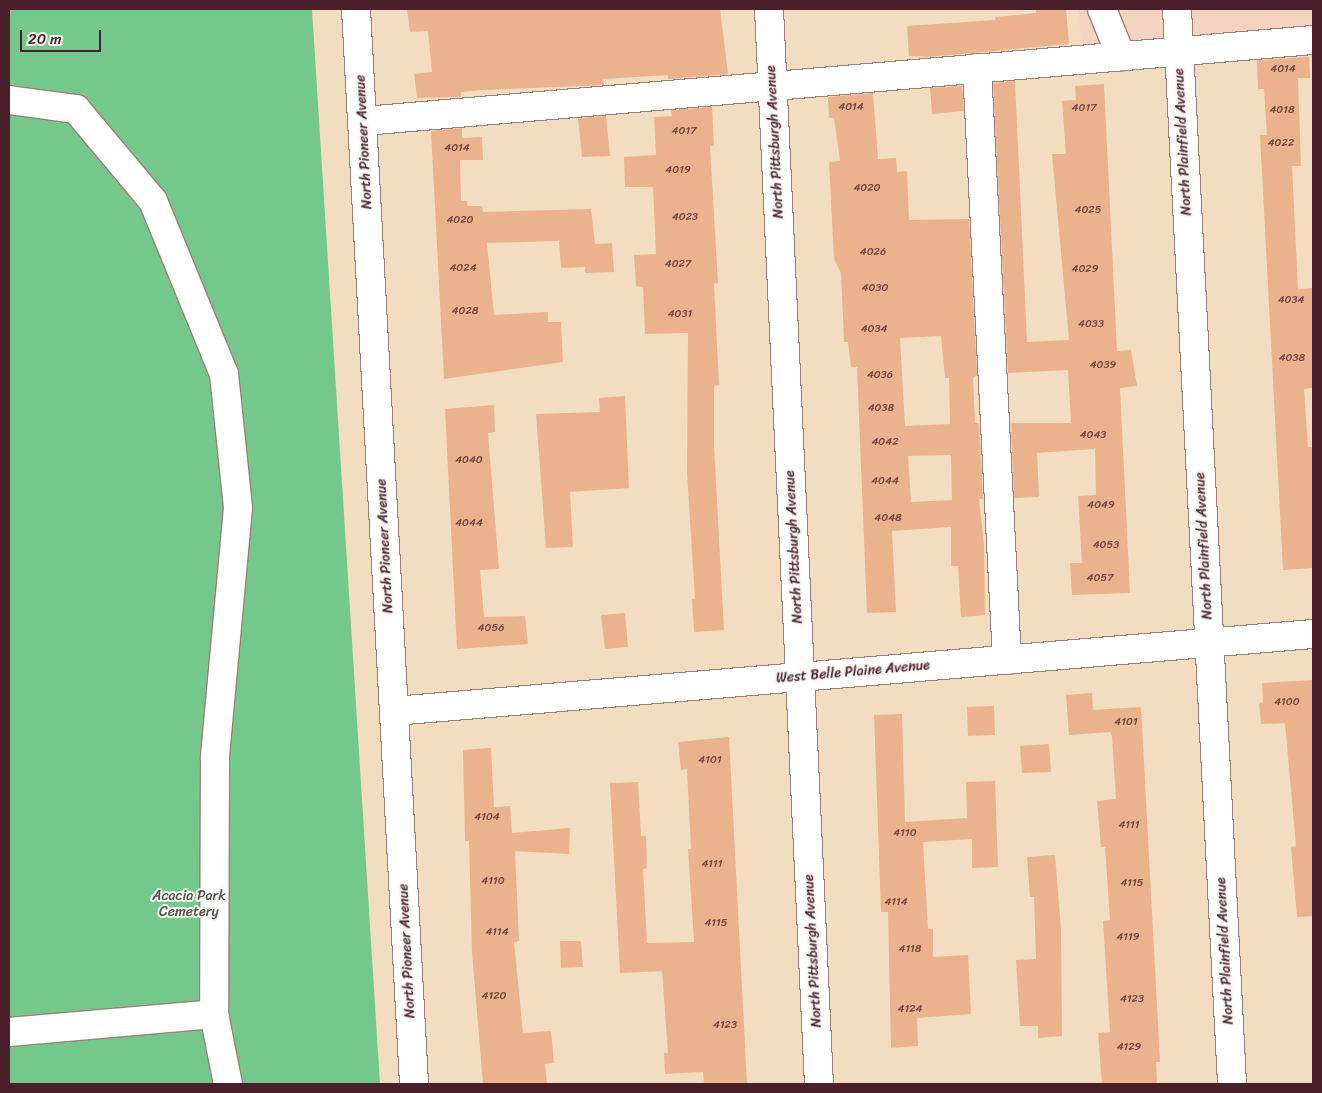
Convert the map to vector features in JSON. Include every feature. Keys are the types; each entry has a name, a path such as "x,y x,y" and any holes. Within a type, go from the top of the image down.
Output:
{"street":[{"name":"North Pioneer Avenue","path":"356,9 364,121 414,1084"},
{"name":"North Pittsburgh Avenue","path":"769,9 819,1084"},
{"name":"North Plainfield Avenue","path":"1177,9 1232,1084"},
{"path":"1103,12 1121,56"},
{"path":"364,121 1313,40"},
{"path":"977,68 1008,660"},
{"path":"9,100 76,109 153,201 224,374 238,508 215,758 214,1014 228,1084"},
{"name":"West Belle Plaine Avenue","path":"394,711 1313,634"},
{"path":"9,1032 214,1014"}],"shaded area":[{"path":"1078,9 1313,9 1313,33 1082,52"}],"green space":[{"name":"Acacia Park Cemetery","path":"9,9 312,9 380,1084 9,1084"}],"building":[{"path":"407,9 720,9 728,74 668,79 668,75 603,79 604,85 484,90 461,92 461,97 417,98 414,74 432,72 428,31 410,32"},
{"path":"1036,9 1066,9 1069,44 927,57 909,56 907,26 996,20 995,17 1036,13"},
{"path":"1309,57 1310,78 1298,78 1301,166 1292,166 1298,289 1313,288 1313,388 1304,389 1308,447 1313,447 1313,568 1283,570 1260,135 1267,135 1264,89 1258,89 1257,60"},
{"path":"1015,81 1027,342 1069,340 1052,154 1066,154 1062,101 1076,100 1075,86 1104,84 1117,351 1131,350 1137,386 1120,388 1130,593 1072,595 1070,563 1082,563 1078,496 1096,495 1095,449 1037,453 1039,497 1014,498 1011,423 1071,423 1068,370 1008,373 993,83"},
{"path":"962,86 964,111 932,114 930,88"},
{"path":"873,93 878,159 896,158 897,172 907,171 909,220 969,219 977,375 973,378 975,423 979,423 983,499 979,499 984,545 985,615 961,617 958,566 951,566 951,527 892,531 896,612 867,613 857,367 851,367 848,342 844,342 841,273 834,259 829,162 840,161 834,118 829,118 828,97","holes":["941,336 945,378 949,378 950,424 905,426 900,338","951,455 952,500 911,502 908,456"]},
{"path":"712,107 714,146 710,146 718,283 714,284 719,385 714,386 714,446 724,630 694,632 692,599 695,599 687,473 688,333 645,334 643,287 636,286 634,255 656,254 653,187 625,187 624,157 656,155 654,117 672,116 671,110"},
{"path":"606,116 610,156 582,157 578,118"},
{"path":"462,128 462,138 482,137 483,160 460,160 461,201 467,201 467,206 482,206 483,212 591,209 595,244 612,243 614,272 585,273 585,267 561,268 559,241 487,243 494,315 548,312 548,322 561,322 563,362 444,379 431,131"},
{"path":"625,396 629,488 570,492 573,547 546,548 536,414 600,412 599,398"},
{"path":"494,405 495,432 488,433 499,569 480,570 484,617 525,616 528,644 457,649 445,409"},
{"path":"625,613 628,647 605,649 601,615"},
{"path":"1313,680 1313,916 1297,917 1291,847 1296,846 1285,723 1261,724 1259,703 1263,702 1262,683"},
{"path":"1092,693 1093,710 1141,707 1160,1062 1156,1062 1157,1084 1102,1084 1098,1033 1110,1032 1103,921 1110,920 1105,847 1101,847 1097,801 1116,799 1112,737 1111,732 1069,735 1066,695"},
{"path":"994,706 995,735 968,736 967,707"},
{"path":"902,714 905,822 967,818 966,782 995,781 998,867 972,868 972,839 923,842 928,929 933,929 933,957 968,955 971,1014 917,1018 918,1046 891,1048 888,912 881,912 874,715"},
{"path":"729,737 747,1084 704,1084 703,1072 665,1074 664,1053 668,1053 662,971 620,973 610,783 638,782 641,836 646,836 647,868 643,869 647,943 694,942 688,849 691,849 687,769 681,770 678,742"},
{"path":"1049,744 1051,772 1022,773 1020,746"},
{"path":"491,748 494,807 510,806 512,833 570,828 569,854 515,851 519,941 514,942 523,1033 551,1031 554,1063 545,1064 547,1084 483,1084 472,952 469,841 465,841 463,750"},
{"path":"1055,855 1061,930 1062,1036 1038,1038 1038,1026 1020,1026 1016,960 1036,959 1034,897 1030,897 1027,857"},
{"path":"560,941 581,941 583,967 561,968"}]}
